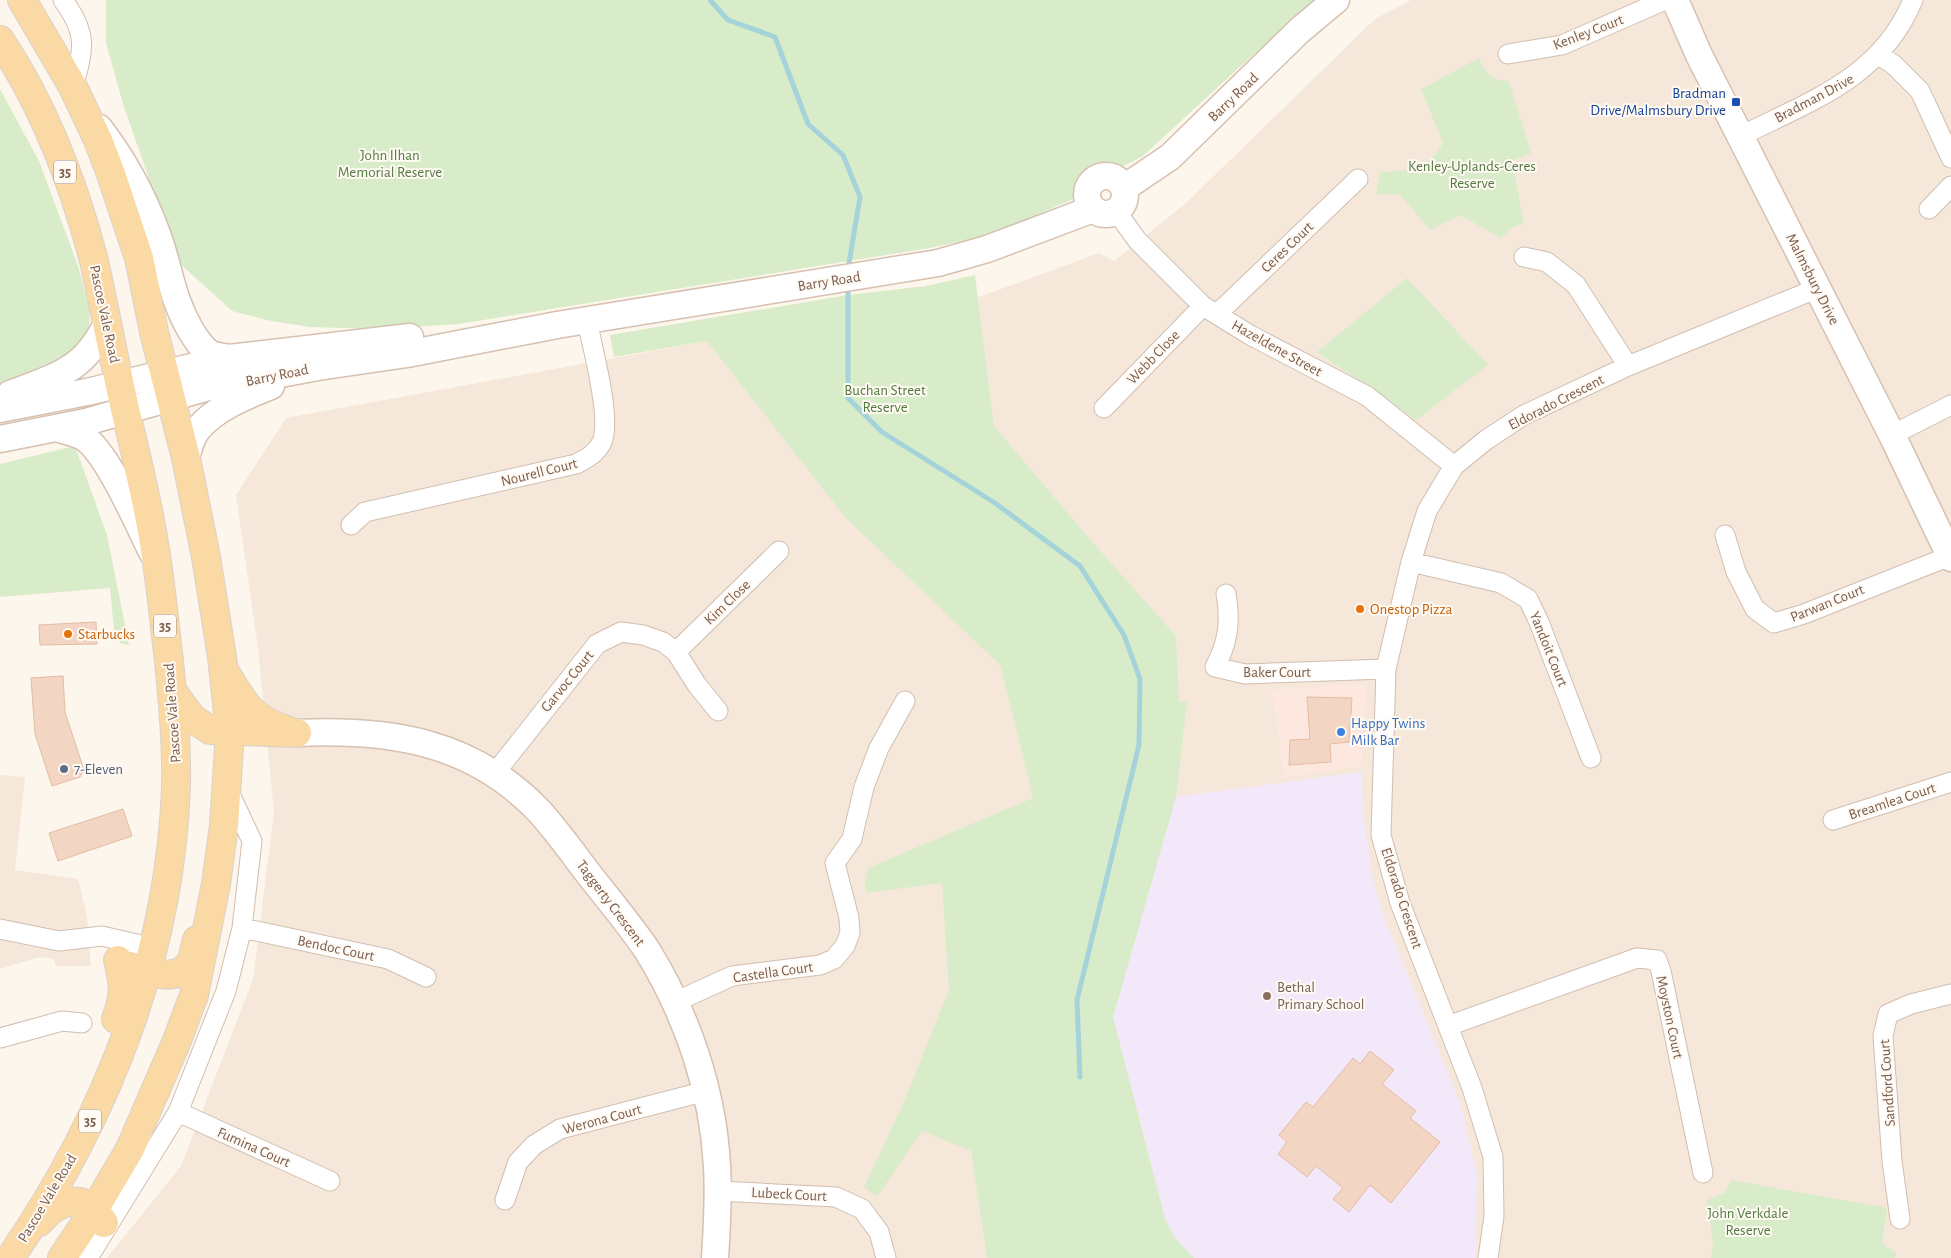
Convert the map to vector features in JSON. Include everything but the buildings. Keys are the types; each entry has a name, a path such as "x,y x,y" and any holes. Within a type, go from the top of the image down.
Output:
{"main road":[{"path":"22,0 77,95 98,140 127,218 139,258 186,458 206,557 223,668 230,732 228,789 216,884 194,995 176,1043 100,1218 62,1258"},
{"name":"Pascoe Vale Road","path":"0,40 15,62 43,117 69,181 84,224 108,323 136,452 157,562 172,691 176,787 170,858 150,961 129,1031 76,1151 15,1251"},
{"path":"223,668 243,702 254,714 268,724 297,733"},
{"path":"172,691 192,718 210,730 297,733"},
{"path":"230,761 254,746 297,733"},
{"path":"76,1151 84,1101 124,997 124,986 118,960 150,961 176,974 191,962 216,884"},
{"path":"185,966 194,995"},
{"path":"15,1251 49,1211 62,1202 74,1201 100,1218"}],"street":[{"name":"Barry Road","path":"0,409 123,397 168,385 407,354 557,325 938,263 987,249 1111,202 1170,157 1300,30 1336,0"},
{"name":"Kenley Court","path":"1508,54 1562,45 1665,0"},
{"name":"Malmsbury Drive","path":"1675,0 1699,55 1892,434 1951,557"},
{"name":"Bradman Drive","path":"1741,136 1830,92 1860,73 1878,55 1905,19 1913,0"},
{"path":"70,5 79,24 83,47 77,95 113,147 141,195 157,232 168,276 182,316 204,349 211,354 229,358"},
{"path":"1878,55 1893,64 1920,90 1951,158"},
{"name":"Ceres Court","path":"1210,310 1358,180"},
{"path":"1929,208 1951,186"},
{"name":"Hazeldene Street","path":"1111,202 1137,240 1210,310 1250,335 1367,396 1454,466"},
{"path":"1524,257 1547,262 1576,284 1628,366"},
{"name":"Eldorado Crescent","path":"1488,1258 1494,1216 1493,1157 1472,1088 1400,903 1381,835 1386,669 1411,562 1427,511 1454,466 1486,440 1524,416 1628,366 1818,288"},
{"name":"Webb Close","path":"1104,408 1210,310"},
{"name":"Nourell Court","path":"351,525 364,512 576,464 594,454 602,441 604,410 587,320"},
{"path":"0,398 40,384 84,359 98,342 108,323"},
{"name":"Barry Road","path":"168,385 229,358 391,339 557,325"},
{"path":"186,458 197,430 206,420 251,394 318,367"},
{"name":"Barry Road","path":"0,439 58,428 123,397"},
{"path":"1892,434 1951,405"},
{"path":"58,428 84,437 94,447 108,467 157,562"},
{"name":"Parwan Court","path":"1725,535 1736,572 1755,609 1774,623 1804,614 1951,557"},
{"name":"Kim Close","path":"676,652 778,551"},
{"name":"Yandoit Court","path":"1411,562 1500,583 1528,599 1539,622 1591,758"},
{"name":"Baker Court","path":"1226,594 1229,611 1225,648 1215,667 1246,674 1386,669"},
{"name":"Garvoc Court","path":"495,773 597,644 621,632 643,635 656,640 676,652 697,686 718,711"},
{"name":"Castella Court","path":"675,1002 732,976 820,965 834,959 845,946 850,934 849,918 835,864 852,839 864,786 879,748 906,701"},
{"name":"Taggerty Crescent","path":"297,733 359,732 420,740 447,749 495,773 539,812 562,838 646,949 675,1002 689,1034 706,1091 715,1140 718,1190 716,1258"},
{"name":"Breamlea Court","path":"1833,820 1951,782"},
{"path":"88,1258 100,1218 178,1112 226,991 242,928 252,842 228,789"},
{"name":"Bendoc Court","path":"242,928 388,959 426,977"},
{"path":"0,929 59,941 102,936 150,961"},
{"path":"0,939 61,951 88,946 101,949 118,960"},
{"name":"Moyston Court","path":"1448,1026 1637,958 1657,960 1661,971 1703,1173"},
{"name":"Sandford Court","path":"1900,1219 1892,1161 1884,1028 1888,1014 1911,1004 1951,994"},
{"path":"0,1038 62,1021 82,1023"},
{"name":"Werona Court","path":"505,1200 518,1162 534,1146 560,1129 706,1091"},
{"name":"Fumina Court","path":"178,1112 330,1181"},
{"name":"Lubeck Court","path":"718,1190 836,1197 862,1209 879,1232 886,1258"}],"shaded area":[{"path":"1411,0 1951,0 1951,1258 107,1258 181,1166 253,979 274,812 258,648 236,495 286,418 707,341 979,297 1099,253 1114,261 1186,203 1375,19"},
{"path":"1367,683 1361,766 1284,777 1272,690"},
{"name":"Bethal Primary School","path":"1362,772 1363,812 1371,870 1381,909 1461,1106 1477,1173 1476,1258 1194,1258 1175,1238 1165,1219 1113,1017 1176,797"},
{"path":"0,775 25,777 15,870 78,879 87,916 91,966 56,966 54,959 39,957 0,969"}],"green space":[{"name":"John Ilhan Memorial Reserve","path":"106,0 1318,0 1283,27 1143,156 1118,169 1097,170 1087,178 1078,197 990,235 930,248 458,324 383,329 309,327 266,320 232,311 178,262 123,104 106,43"},
{"name":"Kenley-Uplands-Ceres Reserve","path":"1479,58 1486,72 1498,80 1509,81 1531,153 1512,161 1524,224 1514,226 1501,238 1460,215 1430,230 1400,195 1376,194 1380,172 1409,170 1424,164 1431,159 1443,143 1421,89"},
{"path":"0,89 39,161 78,266 90,311 89,327 77,349 58,361 16,380 0,383"},
{"name":"Buchan Street Reserve","path":"975,275 994,426 1087,536 1176,636 1179,701 1187,702 1176,797 1113,1017 1165,1219 1175,1238 1194,1258 987,1258 971,1151 922,1131 877,1197 864,1187 903,1104 949,990 942,883 866,893 865,881 868,868 1033,798 1000,665 845,517 707,341 614,357 610,335 848,295 926,286"},
{"path":"1407,278 1488,365 1416,420 1317,352"},
{"path":"75,446 107,535 129,645 120,643 114,630 110,588 0,597 0,464"},
{"name":"John Verkdale Reserve","path":"1731,1180 1887,1208 1882,1243 1896,1253 1895,1258 1711,1258 1713,1245 1707,1200 1724,1193"}],"waterway":[{"path":"710,0 728,20 775,37 808,124 843,155 860,197 848,269"},
{"path":"848,285 848,398 882,432 995,503 1080,566 1124,635 1140,679 1139,745 1077,1000 1080,1077"}],"place":[{"name":"Bradman Drive/Malmsbury Drive","path":"1736,102"},
{"name":"Onestop Pizza","path":"1360,609"},
{"name":"Starbucks","path":"68,634"},
{"name":"Happy Twins Milk Bar","path":"1341,732"},
{"name":"7-Eleven","path":"64,769"},
{"name":"Bethal Primary School","path":"1267,996"}]}
